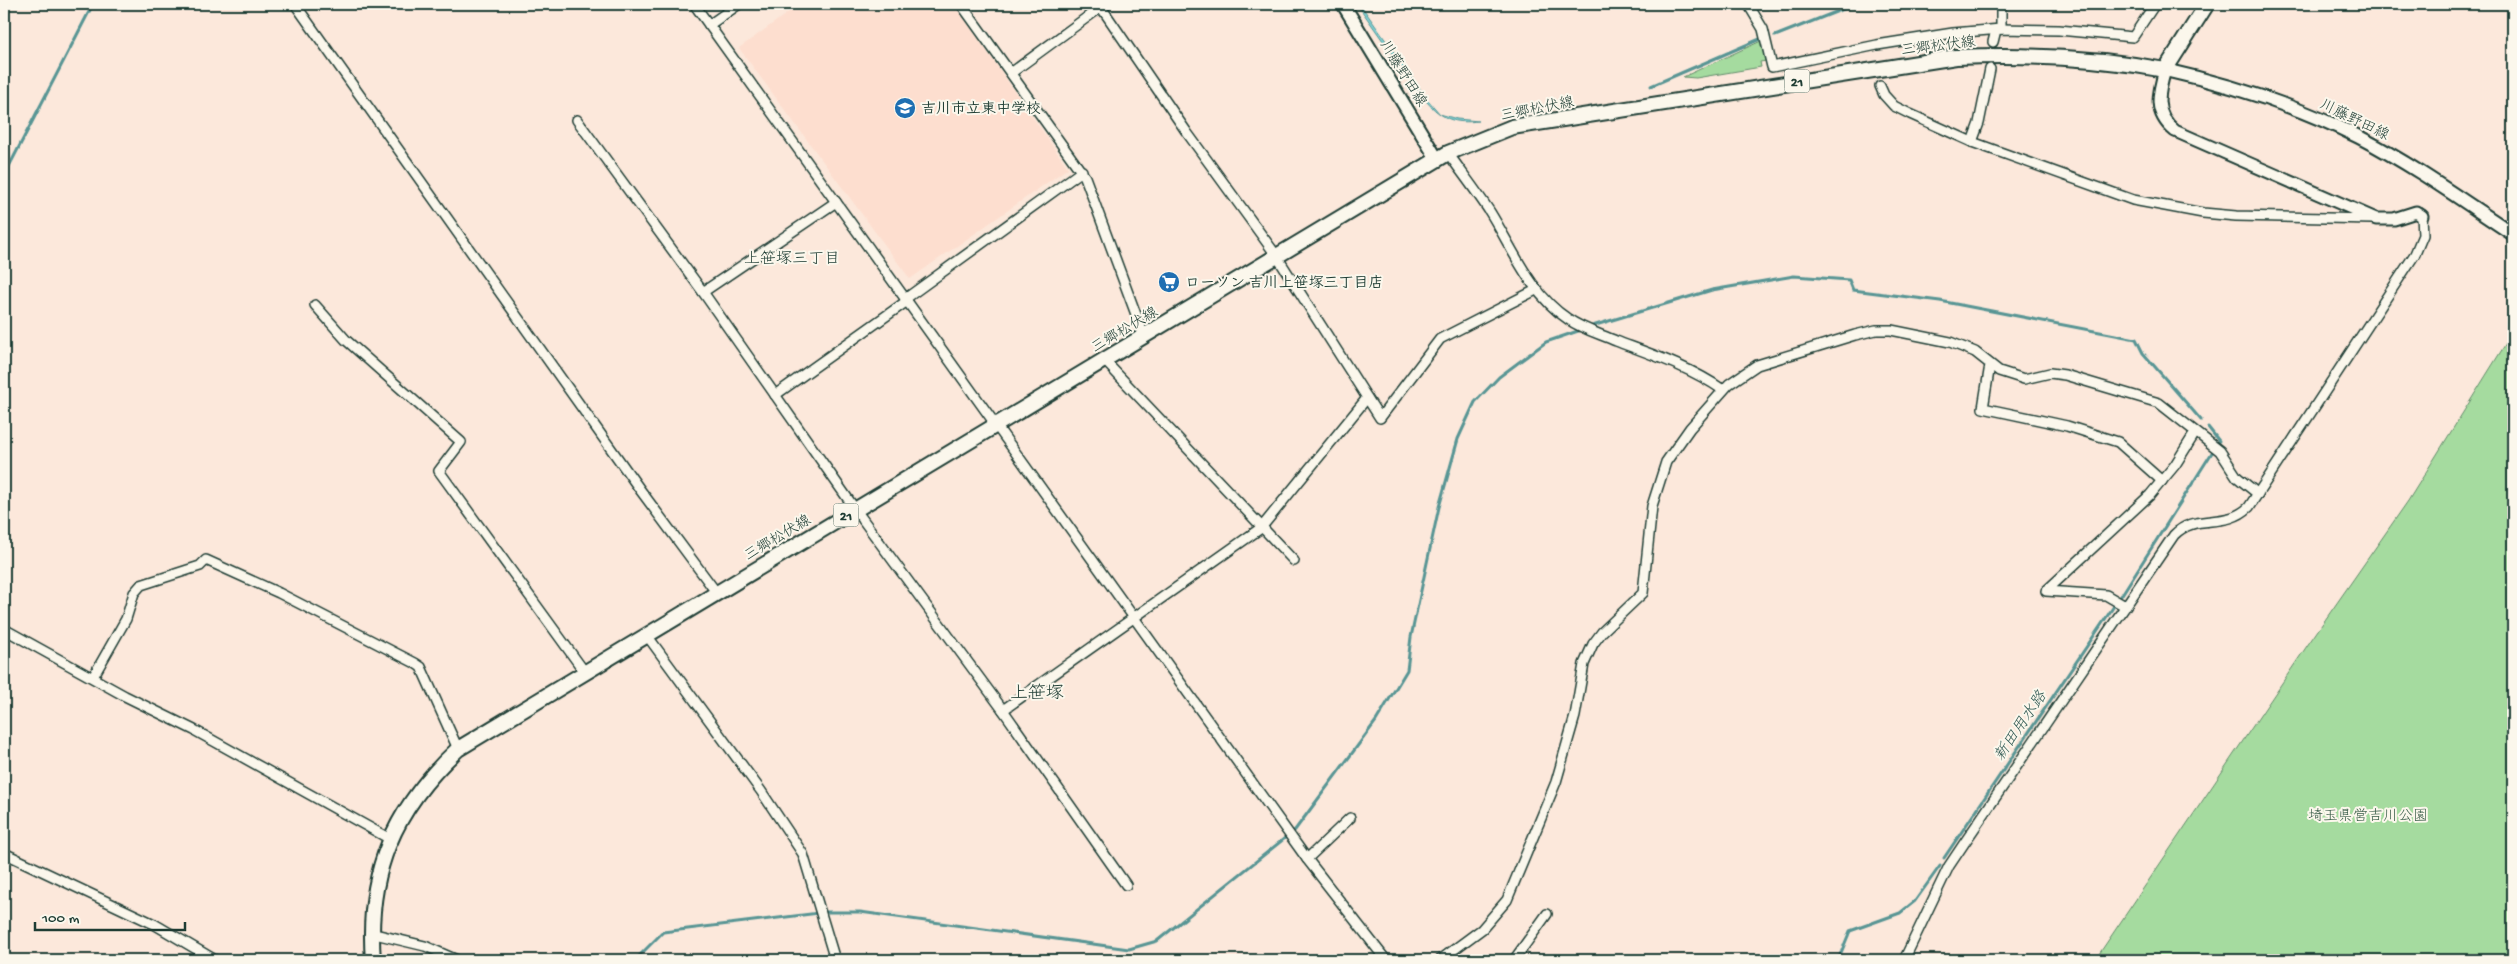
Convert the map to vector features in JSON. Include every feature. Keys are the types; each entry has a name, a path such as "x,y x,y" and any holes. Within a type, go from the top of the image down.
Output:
{"main road":[{"name":"川藤野田線","path":"1343,4 1443,156"},
{"path":"2165,70 2207,4"},
{"name":"三郷松伏線","path":"372,960 371,933 374,895 390,839 414,796 429,777 458,749 584,671 1443,156 1494,133 1520,126 1956,57 2007,55 2059,56 2165,70"},
{"name":"川藤野田線","path":"2165,70 2210,80 2320,118 2359,137 2413,169 2508,231"}],"street":[{"path":"295,4 716,592"},
{"path":"694,4 1308,859 1386,960"},
{"path":"710,25 739,4"},
{"path":"961,4 1082,171 1091,190 1144,336"},
{"path":"1748,4 1763,29 1772,67 1896,42 1953,33 1998,29 2059,30 2133,37 2155,4"},
{"path":"1993,42 1998,29 2001,4"},
{"path":"1011,73 1101,7 1188,134 1276,255 1380,418 1440,339 1536,290"},
{"path":"1972,142 1979,123 1990,69"},
{"path":"2165,70 2159,104 2165,122 2175,130 2376,219"},
{"path":"1880,86 1884,95 1894,106 1972,142 2082,183 2149,204 2236,216 2394,219 2416,212 2422,216 2423,235 2415,254 2258,494 2239,516 2223,521 2196,522 2180,529 2125,606 1949,866 1904,960"},
{"path":"577,120 703,292 855,509 1003,710 1126,884"},
{"path":"1443,156 1489,211 1536,290 1551,306 1569,320 1591,331 1684,367 1723,390"},
{"path":"775,395 1082,171"},
{"path":"703,292 836,202"},
{"path":"316,305 346,340 461,442 439,471 584,671"},
{"path":"1440,960 1482,929 1499,911 1515,885 1526,851 1556,782 1575,716 1584,664 1592,644 1643,593 1652,506 1666,462 1690,428 1723,390 1732,381 1757,365 1876,330 1923,335 1950,342 1975,352 1998,372 2024,379 2050,373 2065,375 2153,400 2168,409 2195,433 2220,451 2237,477 2258,494"},
{"path":"1104,360 1294,561"},
{"path":"1990,365 1983,408 2067,426 2118,442 2162,481"},
{"path":"1003,710 1135,619 1261,528 1367,398"},
{"path":"2125,606 2106,595 2046,591 2150,495 2195,433"},
{"path":"94,677 126,619 134,593 141,585 200,566 206,560 279,593 416,662 421,667 458,749"},
{"path":"4,629 94,677 125,696 194,730 390,839"},
{"path":"646,634 761,792 803,854 834,960"},
{"path":"1308,859 1350,818"},
{"path":"4,853 34,869 154,924 215,960"},
{"path":"1514,960 1547,914"},
{"path":"371,933 425,946 457,960"}],"shaded area":[{"name":"吉川市立東中学校","path":"800,4 954,4 1068,168 910,279 739,48"}],"green space":[{"path":"1761,41 1766,61 1760,62 1761,67 1696,78 1683,77"},
{"name":"埼玉県営吉川公園","path":"2513,332 2513,960 2095,960 2309,643 2408,501"}],"water":[{"path":"1357,4 1360,4 1423,93 1421,95"},
{"path":"1428,100 1440,114 1426,101"},
{"path":"1440,114 1457,119 1479,121 1455,121"}],"waterway":[{"path":"4,176 93,4"},
{"path":"1775,36 1856,4"},
{"path":"1651,86 1760,39"},
{"path":"1589,327 1712,290 1794,276 1849,280 1853,290 1940,301 2136,339 2143,353 2201,420"},
{"path":"635,960 663,932 827,912 860,912 1129,949 1157,941 1295,830 1376,721 1407,670 1411,637 1439,507 1458,439 1475,402 1499,377 1546,342 1581,330"},
{"path":"2208,427 2219,441"},
{"name":"新田用水路","path":"2121,596 2213,451"},
{"name":"新田用水路","path":"1944,858 2114,606"},
{"name":"新田用水路","path":"1838,960 1850,931 1900,913 1915,901 1940,866"}],"place":[{"name":"吉川市立東中学校","path":"905,108"},
{"name":"ローソン 吉川上笹塚三丁目店","path":"1169,282"}],"district":[{"name":"上笹塚三丁目","path":"792,257"},
{"name":"上笹塚","path":"1037,692"}]}
